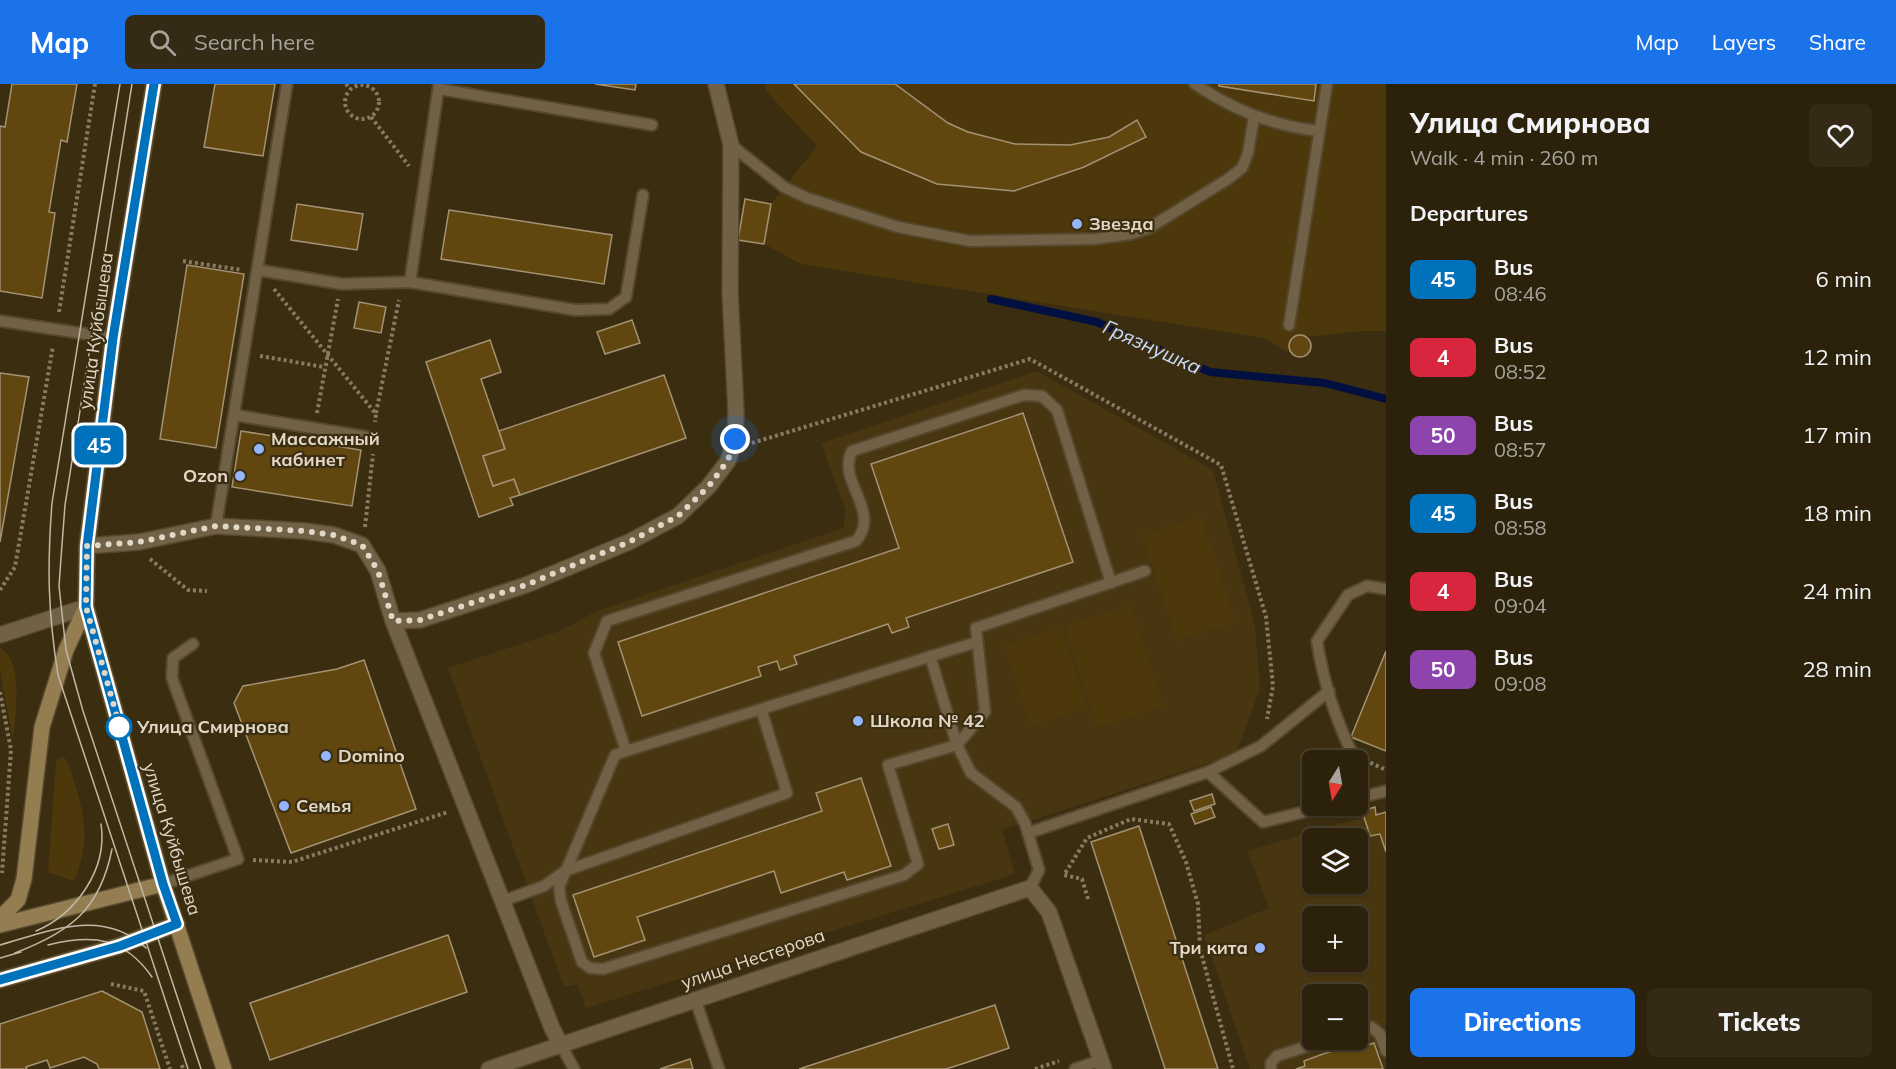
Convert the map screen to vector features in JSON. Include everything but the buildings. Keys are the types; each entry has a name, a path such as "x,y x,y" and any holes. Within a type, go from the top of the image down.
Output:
{"main road":[{"name":"улица Куйбышева","path":"154,84 113,338 87,546 86,607 163,884 224,1069"},
{"path":"0,918 18,900 24,879 42,727 66,650 86,607"},
{"path":"0,926 163,884"},
{"path":"0,980 120,946 177,924"}],"street":[{"path":"393,621 420,620 526,585 629,542 678,516 709,486 728,460 735,439 736,412 730,292 732,145 716,84"},
{"path":"87,546 139,542 216,526 305,531 334,535 362,545 378,571 393,621 552,1028 561,1045"},
{"path":"0,635 86,607"},
{"path":"1030,888 1049,912 1103,1065"},
{"name":"улица Нестерова","path":"489,1069 1030,888"}],"lane":[{"path":"216,526 287,84"},
{"path":"1195,84 1219,100 1254,117 1319,132"},
{"path":"1289,325 1327,84"},
{"path":"410,282 439,87 652,125"},
{"path":"732,145 784,188 807,198 898,227 970,241 1095,239 1131,234 1149,228 1228,179 1242,168 1248,153 1254,117"},
{"path":"258,271 342,284 410,282 575,310 609,309 626,297 643,195"},
{"path":"0,321 113,338"},
{"path":"626,751 594,653 607,621 856,541 864,531 865,517 848,468 852,451 1024,394 1042,396 1057,410 1111,582"},
{"path":"234,415 374,438"},
{"path":"977,642 615,755 559,887 561,901 582,962 590,968 603,969 904,875 918,864 888,765 957,745 985,712 976,628 1145,571"},
{"path":"1351,750 1341,730 1321,667 1317,641 1348,595 1367,586 1386,589"},
{"path":"163,884 238,859 172,678 172,658 193,644"},
{"path":"930,656 957,745 971,773 1016,807 1028,833 1039,870 1030,888"},
{"path":"1028,833 1208,772 1261,746 1329,691"},
{"path":"503,901 544,886 565,871 787,794 761,709"},
{"path":"1208,772 1263,822 1302,812"},
{"path":"1368,795 1386,790"},
{"path":"695,999 719,1069"},
{"path":"1368,1028 1380,1034 1386,1051"},
{"path":"561,1045 574,1069"},
{"path":"1271,1069 1271,1063 1276,1056 1302,1048"},
{"path":"1075,1069 1103,1065"}],"path":[{"path":"346,84 350,90"},
{"path":"361,85 376,92 379,103 370,117 360,119 350,114 345,105 350,90 361,85"},
{"path":"370,117 424,186"},
{"path":"183,261 258,271 376,414"},
{"path":"362,545 370,493 376,414 398,302 410,282"},
{"path":"315,428 326,353 342,284"},
{"path":"244,353 324,367"},
{"path":"147,556 188,590 207,591"},
{"path":"0,692 11,750 2,873 0,868"},
{"path":"238,859 292,862 448,812"},
{"path":"1088,899 1082,879 1064,875 1087,838 1131,819 1169,824 1186,862 1198,904 1200,949 1233,1069"},
{"path":"111,984 144,991 170,1069"},
{"path":"1035,1069 1065,1059"}],"shaded area":[{"name":"Звезда","path":"764,84 1386,84 1386,331 1362,331 1308,337 1296,335 1291,338 1288,352 1263,338 801,264 764,244 771,204 817,146 767,92"},
{"name":"Школа № 42","path":"1037,371 1213,470 1255,626 1260,689 1236,754 1002,830 1015,874 586,1008 577,984 564,987 448,668 560,631 597,611 843,528 846,511 821,443"},
{"path":"1201,516 1236,622 1177,641 1142,535"},
{"path":"1131,605 1163,706 1097,727 1065,626"},
{"path":"1061,627 1086,708 1030,726 1004,645"},
{"path":"0,648 8,655 16,677 13,741 0,670"},
{"path":"63,757 67,760 84,820 83,849 74,881 48,872 56,763"},
{"name":"Три кита","path":"1364,817 1367,828 1326,828"},
{"name":"Три кита","path":"1368,830 1370,836 1380,834 1386,852 1386,1069 1250,1069 1204,935 1269,908 1247,851 1302,835 1302,894 1368,894"}],"waterway":[{"name":"Грязнушка","path":"991,299 1097,322 1210,372 1325,383 1386,399"}],"tram line":[{"path":"120,84 52,503 49,548 50,610 58,675 188,1069"},
{"path":"132,84 65,505 59,586 66,650 83,711 201,1069"},
{"path":"36,931 64,913 86,888 99,857 102,841 101,824"},
{"path":"15,953 52,936 80,916 100,888 112,849"},
{"path":"0,945 57,929 94,925 112,928 146,948"},
{"path":"48,945 79,940 106,942 119,946 130,954 152,977"},
{"path":"0,958 21,952"}],"bus line":[{"name":"45","path":"0,980 120,946 177,924 163,884 86,607 87,546 113,338 154,84"}],"place":[{"name":"Звезда","path":"1077,224"},
{"name":"Массажный кабинет","path":"259,449"},
{"name":"Ozon","path":"240,476"},
{"name":"Школа № 42","path":"858,721"},
{"name":"Улица Смирнова","path":"119,727"},
{"name":"Domino","path":"326,756"},
{"name":"Семья","path":"284,806"},
{"name":"Три кита","path":"1260,948"}],"route":[{"path":"119,727 121,731 86,607 87,546 139,542 216,526 334,535 362,545 378,571 393,621 420,620 526,585 629,542 678,516 718,474 728,460 735,439"}]}
